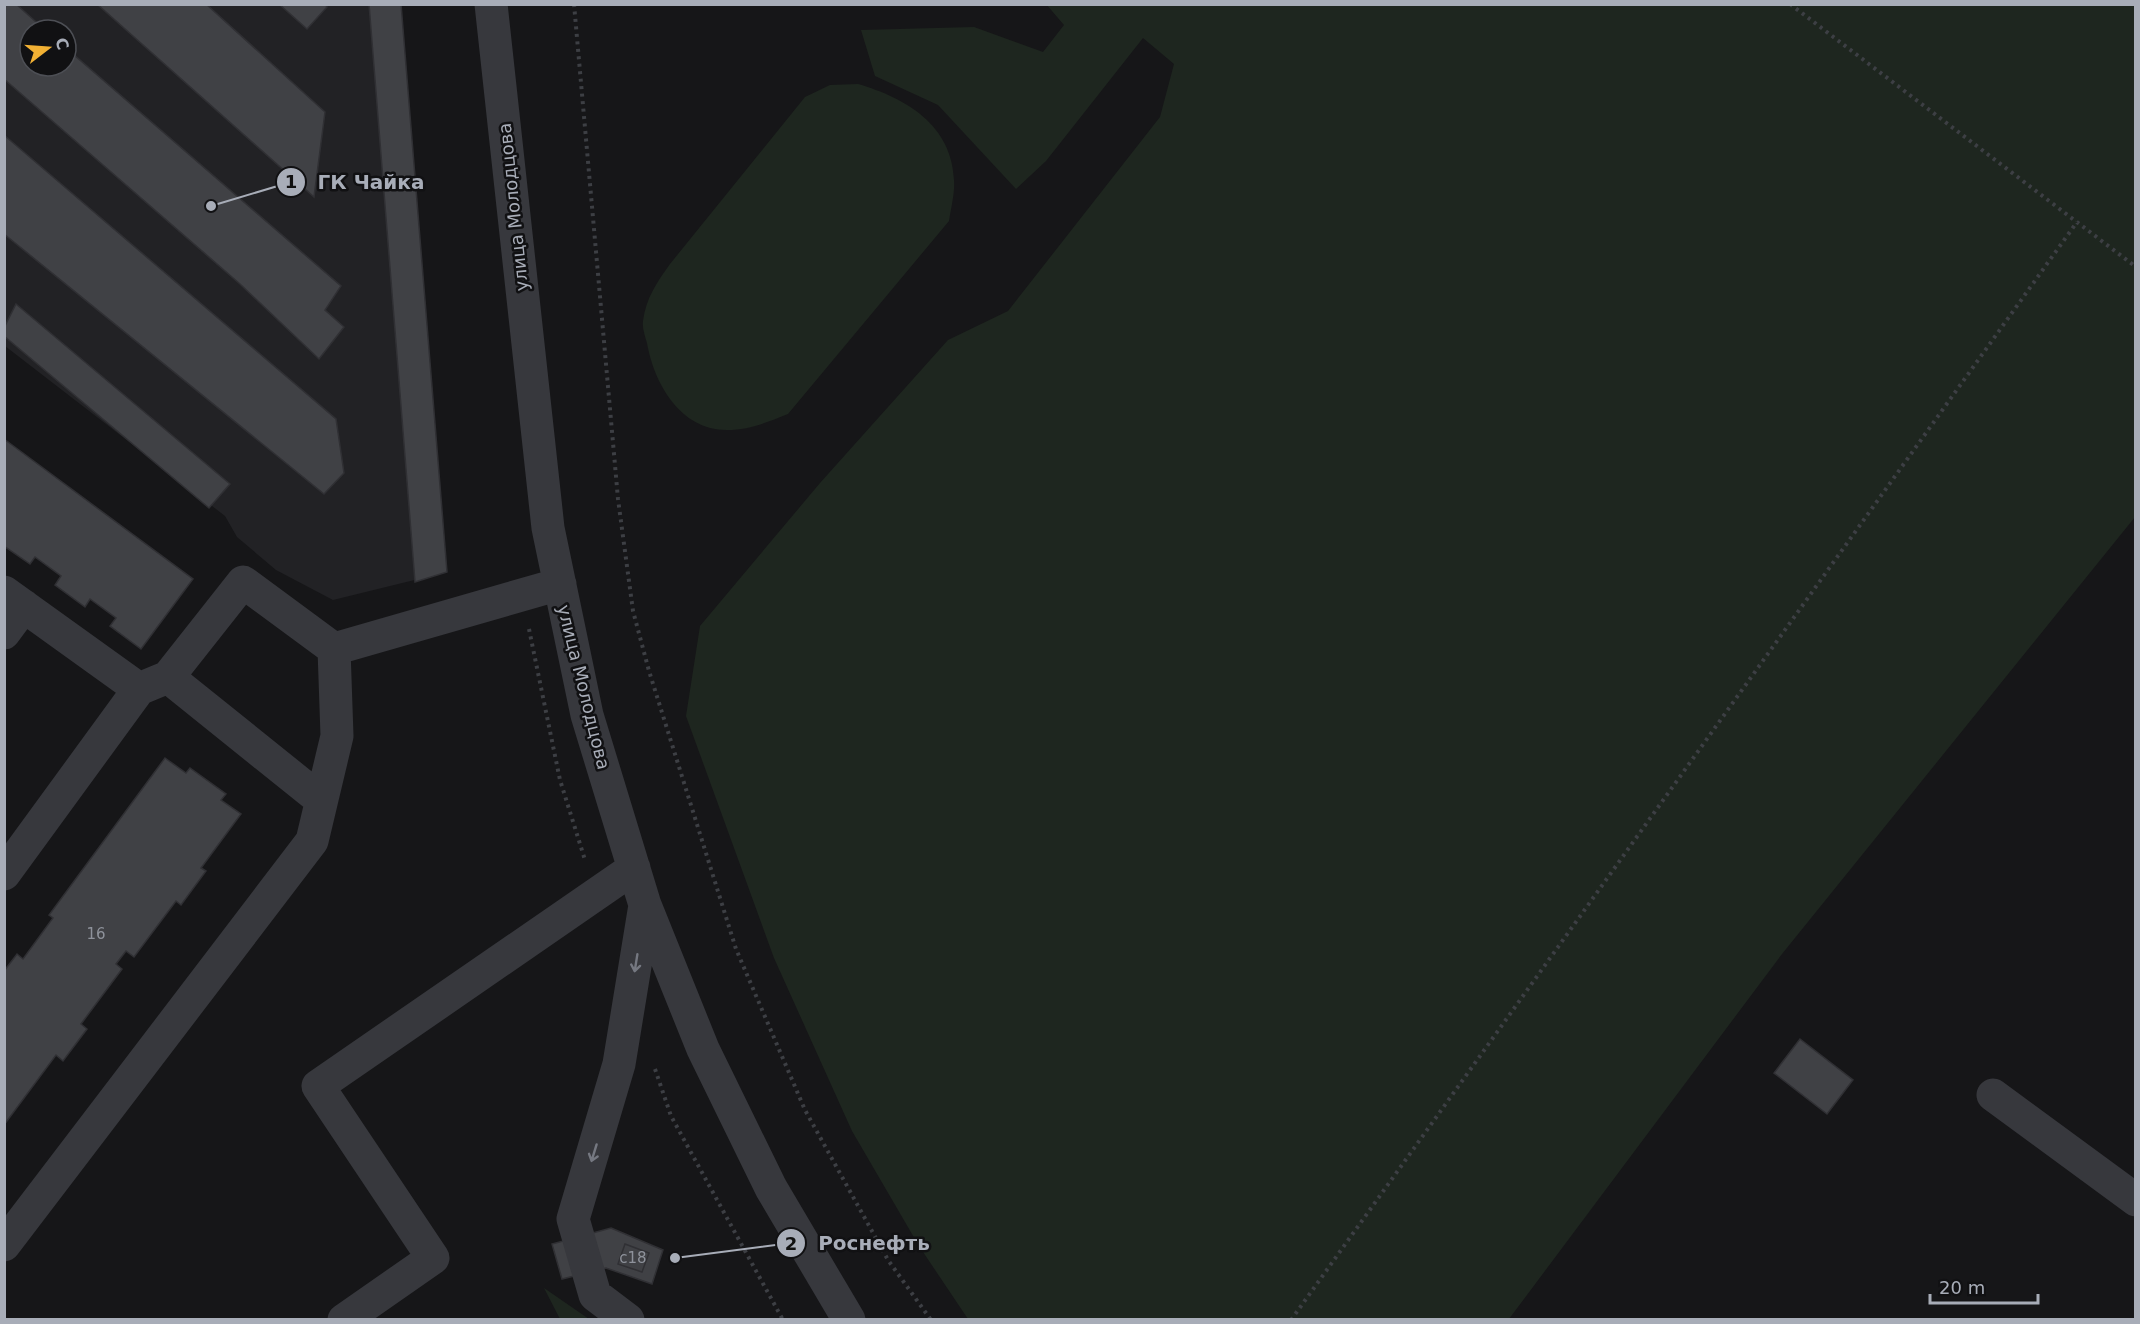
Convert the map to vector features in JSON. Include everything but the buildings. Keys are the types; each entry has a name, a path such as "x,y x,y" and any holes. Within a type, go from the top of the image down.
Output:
{"street":[{"name":"улица Молодцова","path":"491,4 548,528 587,715 645,905 703,1049 771,1188 849,1320"},
{"path":"4,874 154,683 243,582 334,649"},
{"path":"334,649 560,584"},
{"path":"4,633 14,599 154,683 321,801"},
{"path":"4,1245 312,841 337,736 334,649"},
{"path":"344,1320 433,1258 318,1086 634,868"},
{"path":"628,1320 595,1295 573,1219 619,1064 645,905"},
{"path":"1994,1095 2136,1200"}],"path":[{"path":"574,4 618,499 633,611 649,671 736,949 805,1110 888,1260 931,1320"},
{"path":"1790,4 2136,267"},
{"path":"1292,1320 2077,222"}],"shaded area":[{"path":"1046,4 2135,5 2135,517 1782,954 1509,1319 968,1319 919,1246 852,1131 774,958 686,716 700,626 820,483 948,340 1008,311 1160,117 1174,64 1143,38 1046,161 1016,189 938,105 875,76 861,30 974,27 1043,52 1064,25"},
{"path":"4,5 401,5 447,572 333,600 276,570 237,537 225,516 5,346"},
{"path":"858,84 893,97 909,106 935,129 945,144 951,161 954,185 949,221 788,414 758,425 735,430 710,428 696,422 672,402 663,388 651,358 643,324 644,313 653,291 670,264 805,97 830,85"},
{"path":"544,1288 589,1319 560,1319"}],"place":[{"name":"ГК Чайка","path":"211,206"},
{"name":"Роснефть","path":"675,1258"}]}
